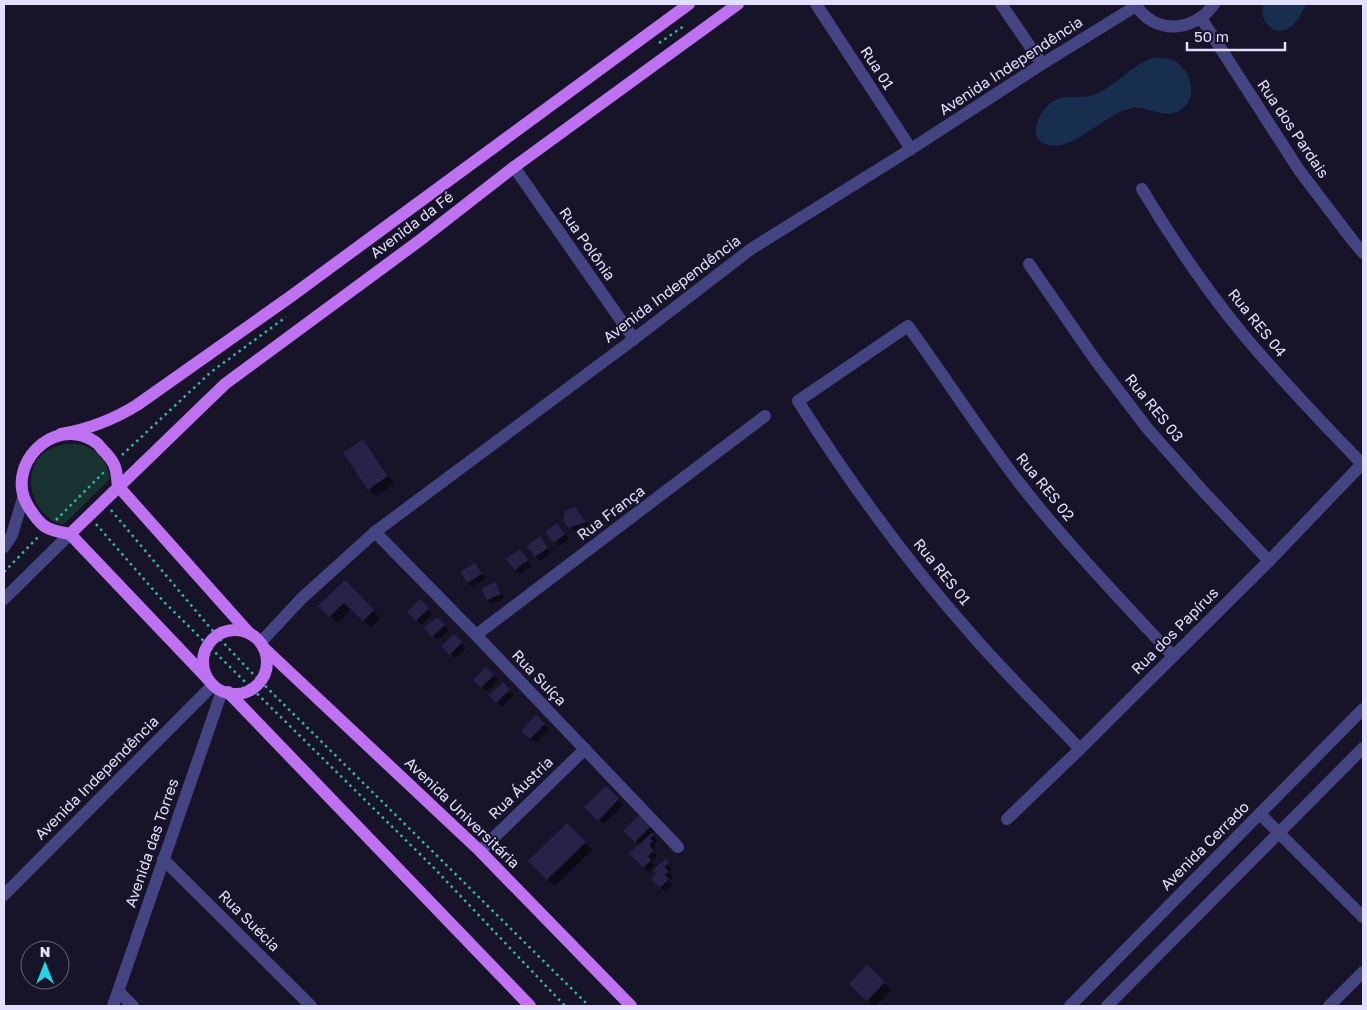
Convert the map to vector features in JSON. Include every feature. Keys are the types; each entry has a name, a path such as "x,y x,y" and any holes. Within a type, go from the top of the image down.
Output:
{"main road":[{"name":"Avenida da Fé","path":"61,434 84,430 118,416 137,405 290,297 688,4"},
{"name":"Avenida da Fé","path":"118,486 225,384 419,241 514,167 738,4"},
{"path":"249,633 233,630 226,631 212,641 205,651 204,661 218,687 239,693 256,685 266,670 267,659 263,646 249,633 118,486 115,467 107,454 94,441 78,435 61,434 45,441 34,450 25,464 22,480 23,498 39,523 54,531 70,534 218,687 530,1006"},
{"path":"70,534 118,486"},
{"name":"Avenida Universitária","path":"263,646 480,851 631,1006"}],"street":[{"name":"Rua 01","path":"816,4 911,149"},
{"path":"1002,4 1042,64"},
{"path":"1135,5 1142,14 1157,23 1166,26 1184,26 1201,18 1214,4"},
{"name":"Avenida Independência","path":"263,646 301,599 375,532 752,249 1135,5"},
{"name":"Rua dos Pardais","path":"1201,18 1299,170 1363,253"},
{"name":"Rua Polônia","path":"514,167 634,339"},
{"name":"Rua RES 04","path":"1142,190 1198,276 1241,332 1294,394 1363,464"},
{"name":"Rua RES 03","path":"1029,264 1091,354 1147,428 1269,561"},
{"name":"Rua RES 02","path":"798,400 908,326 979,429 1018,481 1106,584 1174,656"},
{"name":"Rua RES 01","path":"798,400 852,484 914,565 973,636 1080,749"},
{"name":"Rua França","path":"476,635 765,416"},
{"name":"Rua dos Papírus","path":"1007,818 1174,656 1363,464"},
{"path":"4,547 12,536 23,498"},
{"name":"Rua Suíça","path":"375,532 678,847"},
{"path":"4,599 70,534"},
{"name":"Avenida Independência","path":"4,895 218,687"},
{"name":"Avenida das Torres","path":"114,1006 218,687"},
{"name":"Avenida Cerrado","path":"1070,1006 1363,709"},
{"path":"1107,1006 1363,748"},
{"name":"Rua Áustria","path":"480,851 585,749"},
{"path":"1260,814 1363,917"},
{"name":"Rua Suécia","path":"163,859 311,1006"},
{"path":"1329,1006 1363,972"},
{"path":"119,992 132,1006"}],"path":[{"path":"76,500 163,601 212,641 256,685 565,1006"},
{"path":"104,501 212,641 589,1006"}],"green space":[{"path":"65,444 79,444 97,453 105,463 109,480 63,525 43,513 32,493 31,481 32,470 37,460 46,451"}],"water":[{"path":"1264,4 1306,4 1294,24 1281,31 1271,28 1264,20"},
{"path":"1154,58 1173,60 1187,73 1191,95 1183,108 1171,114 1165,114 1132,108 1116,114 1066,144 1050,145 1039,140 1036,128 1040,115 1053,102 1059,98 1083,97 1096,94 1139,65"}],"building":[{"path":"363,439 388,476 368,490 343,453"},
{"path":"575,507 586,522 569,528 563,521 565,511"},
{"path":"557,523 565,534 554,543 545,532"},
{"path":"540,536 548,548 535,557 527,546"},
{"path":"520,549 528,560 515,570 506,559"},
{"path":"475,563 482,574 467,583 460,572"},
{"path":"345,580 374,610 363,621 344,603 329,617 318,606"},
{"path":"495,582 501,594 487,600 481,589"},
{"path":"420,599 429,608 416,621 407,612"},
{"path":"437,617 445,625 432,637 424,628"},
{"path":"454,634 462,642 450,655 441,646"},
{"path":"486,667 494,675 481,688 473,680"},
{"path":"503,682 510,690 496,703 489,695"},
{"path":"536,715 545,724 530,739 521,731"},
{"path":"606,786 619,799 598,821 584,807"},
{"path":"640,814 652,825 635,842 623,831"},
{"path":"567,823 586,842 547,880 528,861"},
{"path":"652,833 654,835 650,838 653,841 649,845 654,851 648,856 651,860 643,868 629,853"},
{"path":"665,859 669,863 665,867 669,872 665,875 669,879 660,888 651,879 656,874 653,870"},
{"path":"867,965 885,982 867,1001 849,984"}]}
